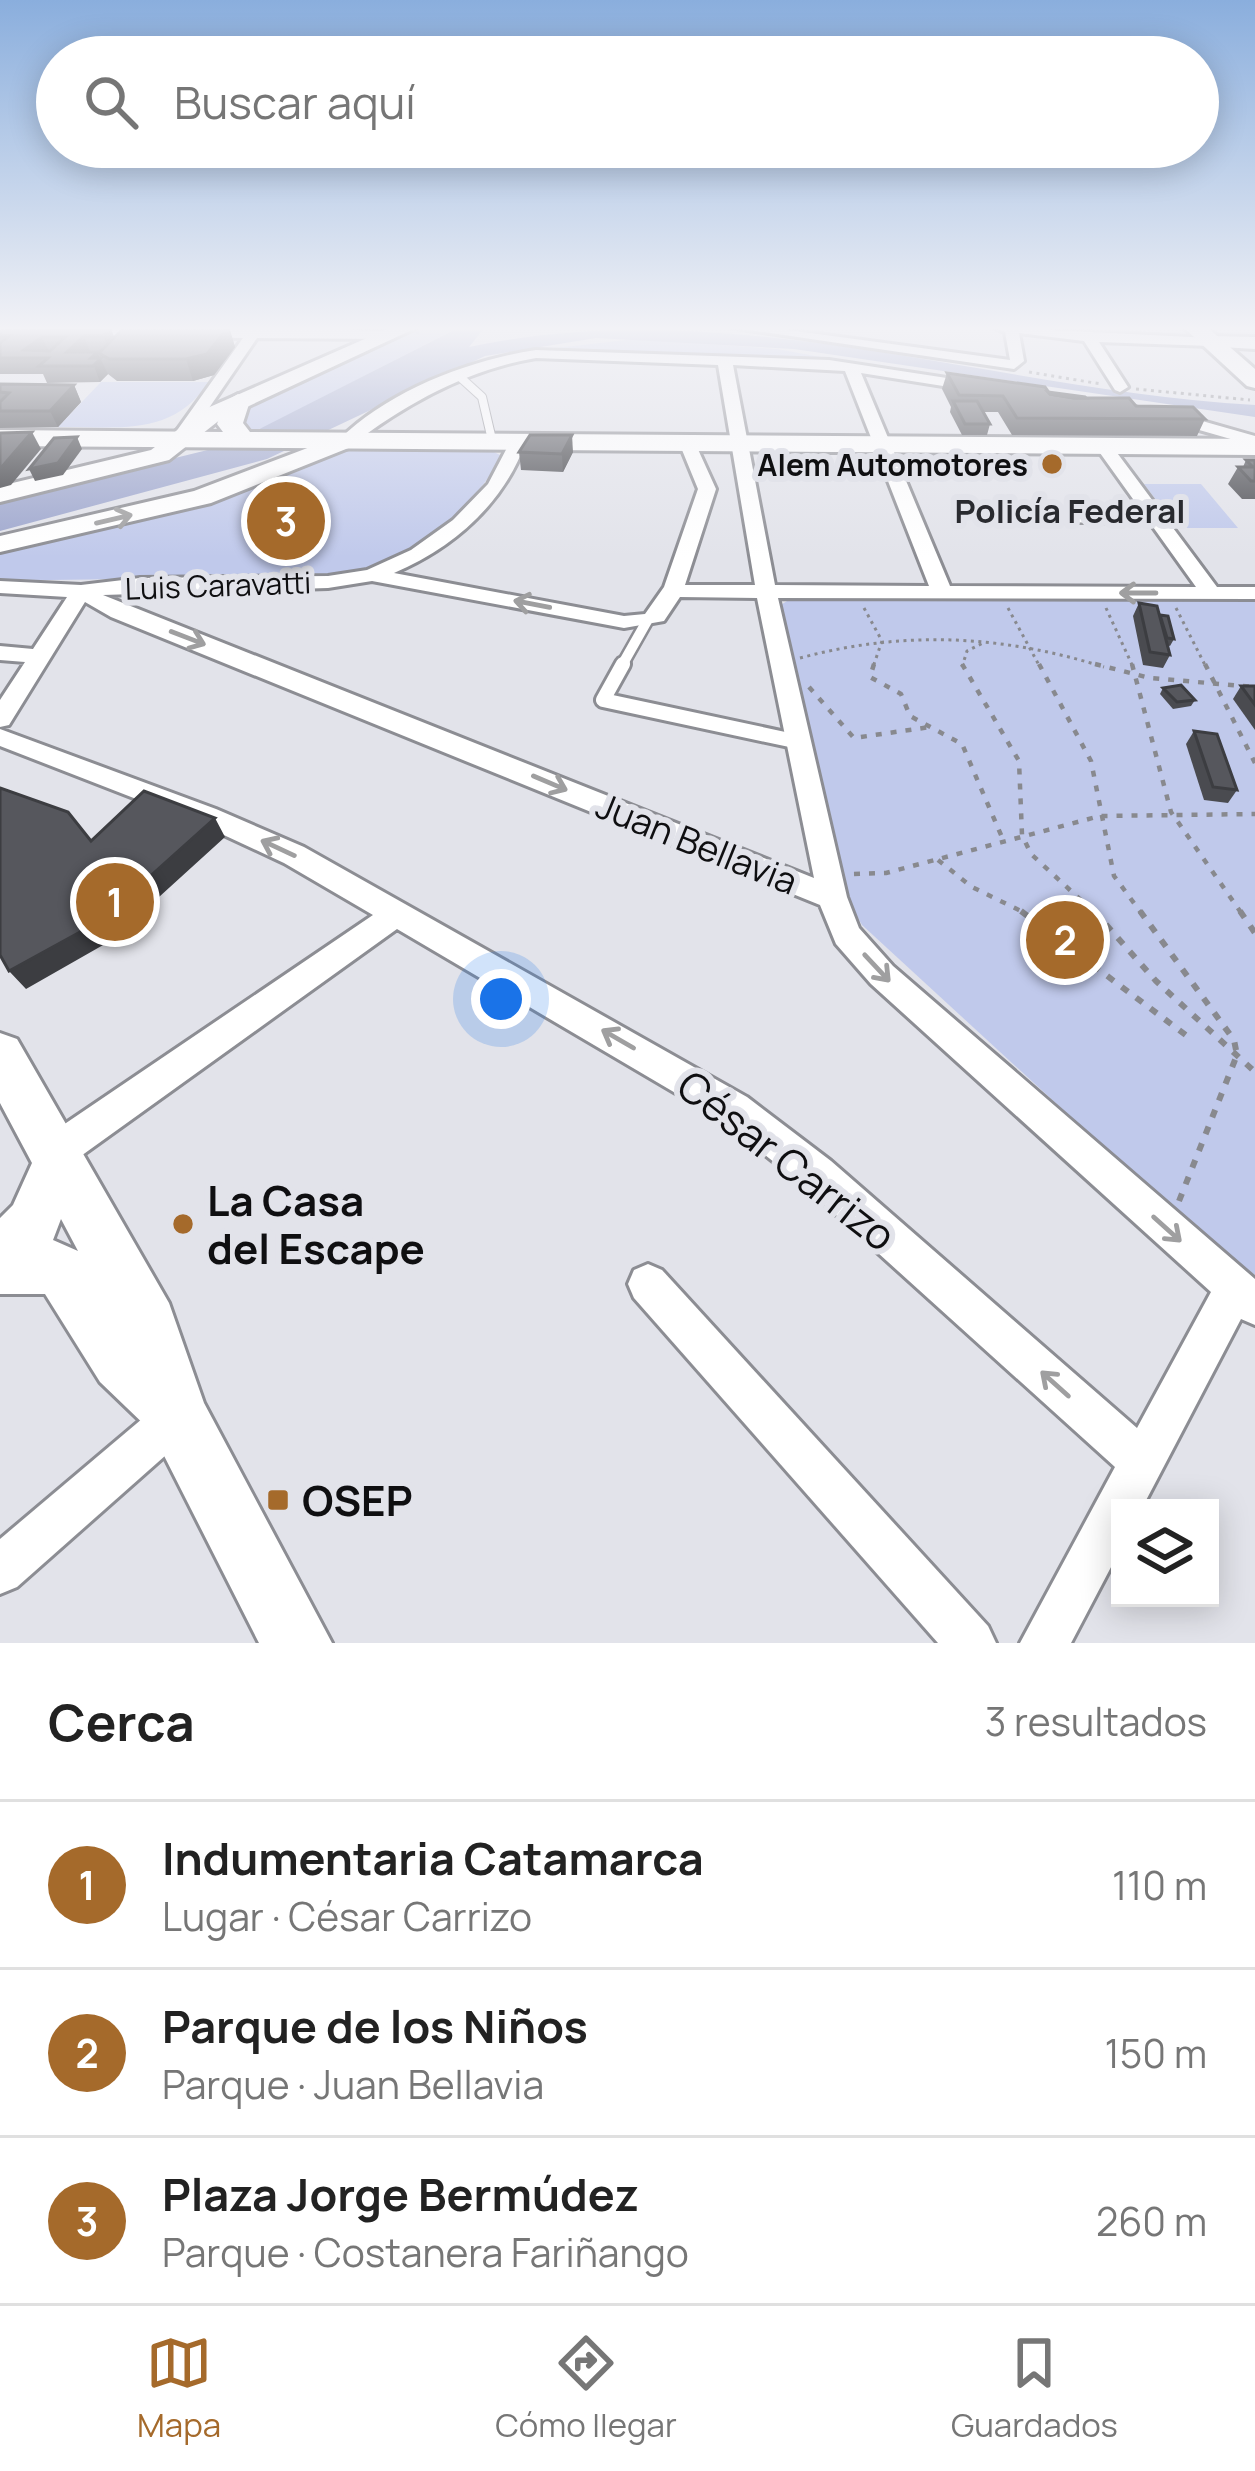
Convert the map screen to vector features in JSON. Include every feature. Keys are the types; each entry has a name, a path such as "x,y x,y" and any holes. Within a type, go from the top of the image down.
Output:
{"main road":[{"path":"0,494 149,459 234,404"},
{"path":"237,404 230,424 242,436"},
{"path":"116,437 172,424 201,408"},
{"path":"0,438 242,436 688,445 1255,444"},
{"path":"0,544 202,497 336,439"},
{"path":"6,1075 57,1157 148,1324 177,1417 298,1643"},
{"path":"0,1262 32,1223 57,1157"},
{"path":"0,1262 55,1266 74,1278 116,1353 177,1417"}],"street":[{"path":"181,436 204,404"},
{"path":"336,439 404,404"},
{"path":"732,404 766,591 839,886"},
{"path":"865,404 942,591"},
{"path":"1147,412 1208,424 1255,444"},
{"path":"372,575 422,550 459,524 506,468 505,444"},
{"path":"647,621 660,614 671,591 707,489 688,445"},
{"path":"1103,446 1211,593"},
{"name":"Luis Caravatti","path":"0,587 81,592 177,582 328,582 372,575 624,622 647,621"},
{"path":"671,591 1255,593"},
{"path":"0,718 81,592"},
{"name":"Juan Bellavia","path":"81,592 119,612 839,886 847,935 882,975 1245,1297"},
{"path":"0,652 40,656"},
{"name":"César Carrizo","path":"0,736 294,855 735,1109 818,1174 1142,1462"},
{"path":"57,1157 398,913"},
{"path":"648,1285 971,1643"},
{"path":"1045,1643 1142,1462 1245,1297"},
{"path":"0,1570 177,1417"}],"lane":[{"path":"485,404 505,444"},
{"path":"1020,517 1156,518"},
{"path":"647,621 603,700 800,742"}],"path":[{"path":"861,602 881,641 870,677 901,694 910,716 962,744 1004,842"},
{"path":"1005,603 1091,761 1114,876 1234,1040 1237,1055 1178,1204"},
{"path":"1104,603 1137,676 1171,812 1255,933"},
{"path":"1174,603 1255,763"},
{"path":"794,660 844,645 881,641 986,642 1028,646 1137,676 1255,687"},
{"path":"986,642 967,651 961,666 1019,761 1022,835 1031,854 1079,895 1156,981 1255,1072"},
{"path":"798,674 854,738 931,728"},
{"path":"839,886 1100,816 1255,814"},
{"path":"938,860 972,887 1031,916 1191,1039"}],"shaded area":[{"path":"80,404 189,404 178,413 142,425 58,427"},
{"path":"250,404 310,404 263,428 244,432 239,412"},
{"path":"309,404 384,404 267,459 0,531 0,501 228,445"},
{"path":"1165,404 1255,405 1255,417"},
{"path":"357,445 488,449 502,456 465,506 433,534 398,557 359,571 297,577 0,579 0,549 250,487"},
{"path":"1144,484 1201,484 1238,528 1177,528"},
{"path":"792,598 1255,599 1255,1275 1173,1211 862,925 844,894 779,606"}],"building":[{"path":"0,404 57,404 50,411 0,411"},
{"path":"954,404 979,404 990,424 965,424"},
{"path":"1008,404 1193,407 1205,419 1017,418"},
{"path":"32,432 1,468 0,468 0,433"},
{"path":"530,435 572,435 562,454 519,452"},
{"path":"77,437 58,463 29,469 54,438"},
{"path":"1246,460 1255,460 1255,481 1238,467 1253,467"},
{"path":"1139,603 1157,606 1170,655 1150,652"},
{"path":"1160,615 1168,616 1174,639 1167,638"},
{"path":"1181,685 1195,700 1177,702 1163,688"},
{"path":"1241,686 1255,686 1255,705"},
{"path":"1194,731 1217,734 1237,790 1213,787"},
{"path":"0,788 68,812 91,841 144,791 215,818 136,889 142,898 9,971 0,955"}],"place":[{"name":"Alem Automotores","path":"1052,464"},
{"name":"Plaza Jorge Bermúdez","path":"286,521"},
{"name":"Indumentaria Catamarca","path":"115,902"},
{"name":"Parque de los Niños","path":"1065,940"},
{"name":"La Casa del Escape","path":"183,1224"},
{"name":"OSEP","path":"278,1500"}],"district":[{"name":"Policía Federal","path":"1070,510"}]}
